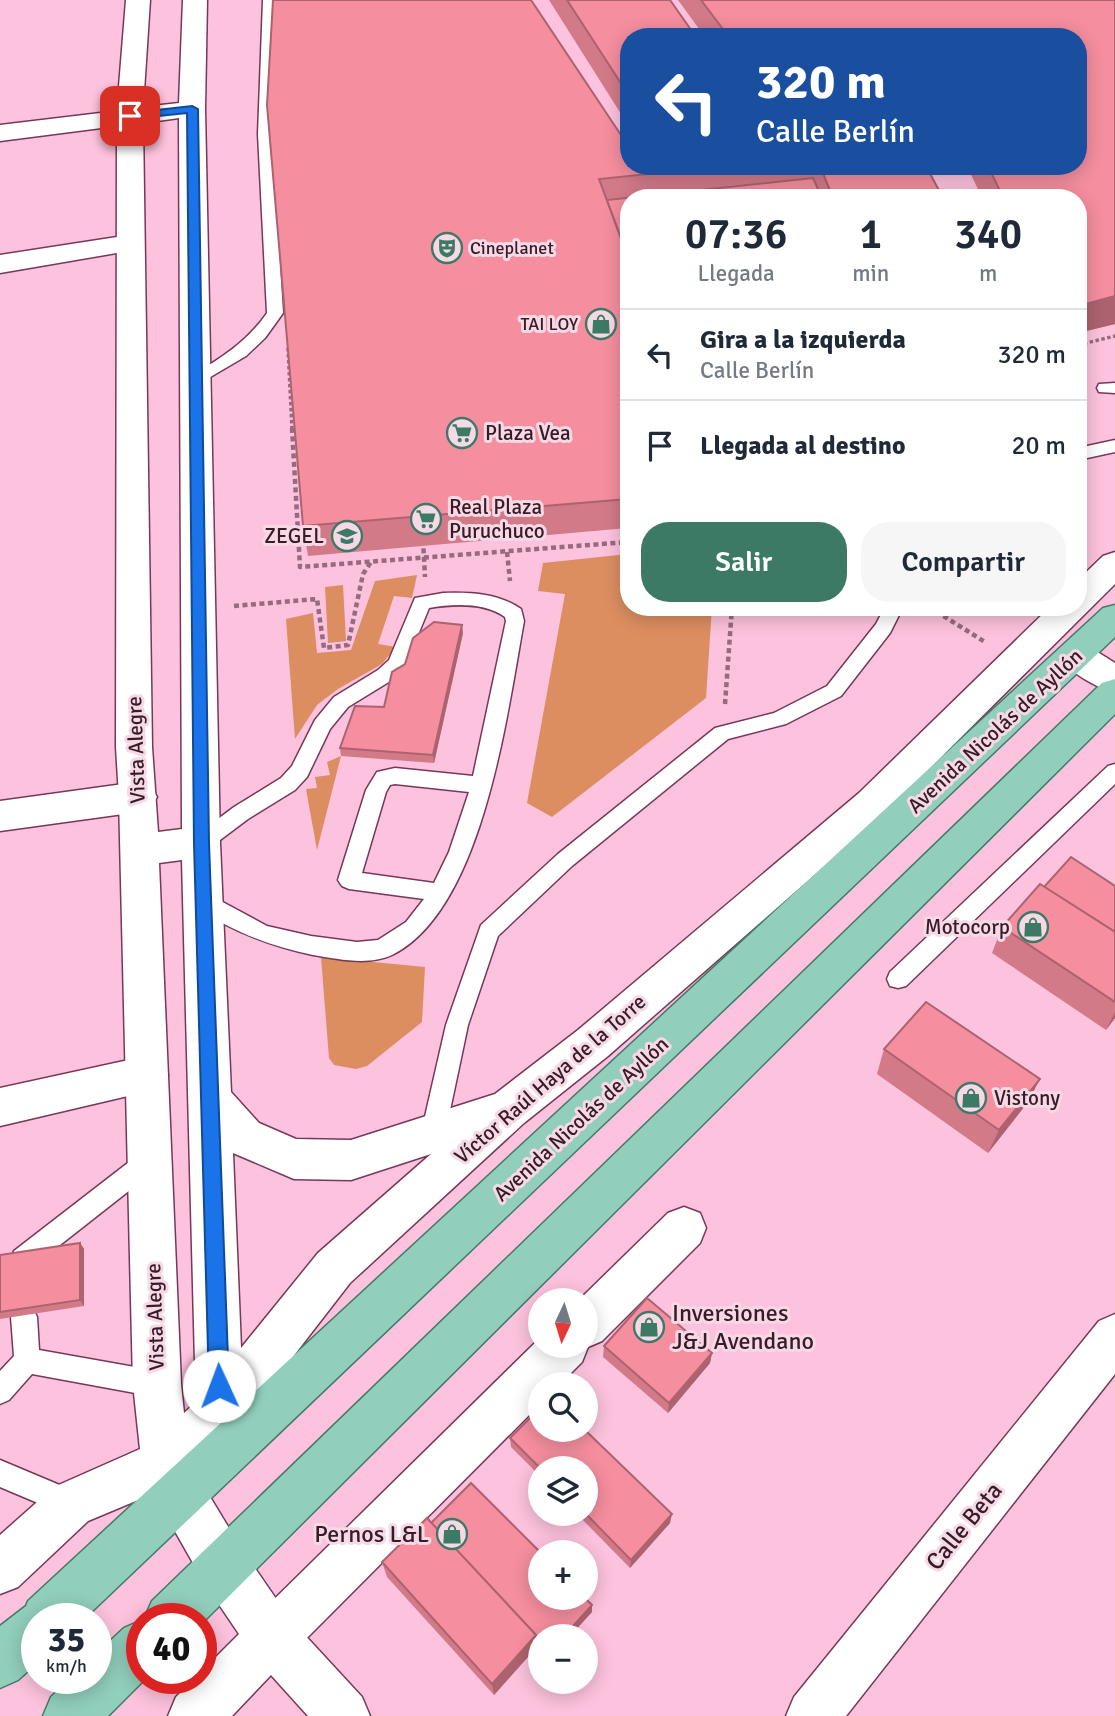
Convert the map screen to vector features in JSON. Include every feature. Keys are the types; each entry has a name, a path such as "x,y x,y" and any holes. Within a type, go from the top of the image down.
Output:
{"main road":[{"name":"Avenida Nicolás de Ayllón","path":"61,1603 174,1479 1076,655 1104,616"},
{"path":"186,1603 1115,692"},
{"path":"0,1662 21,1643"},
{"path":"70,1716 126,1662"}],"street":[{"name":"Vista Alegre","path":"165,18 192,109 201,843 220,1412"},
{"name":"Vista Alegre","path":"165,18 130,116 134,747 140,849 157,1384 174,1479 223,1566 272,1637 343,1716"},
{"path":"0,133 192,109"},
{"path":"0,264 130,243"},
{"path":"1104,616 1115,564"},
{"name":"Víctor Raúl Haya de la Torre","path":"0,1569 71,1504 174,1479 220,1412 334,1268 509,1109 593,1043 872,803 1062,616"},
{"path":"1076,655 1115,680"},
{"path":"0,816 138,797"},
{"path":"140,849 201,843"},
{"path":"0,1107 146,1075"},
{"path":"210,1100 244,1137 294,1159 351,1160 509,1109"},
{"path":"598,1313 684,1228"},
{"name":"Calle Beta","path":"813,1716 1115,1337"},
{"path":"195,1716 553,1358"}],"lane":[{"path":"195,381 243,352 263,333 275,313 265,134 270,0"},
{"path":"1087,452 1115,446"},
{"path":"201,843 241,813 288,784 304,765 322,725 341,702 385,676 397,664 419,606 431,600 491,601 507,608 515,618 481,785 451,877 418,923 386,947 348,951 262,935 240,926 204,901"},
{"path":"433,1134 457,1024 489,930 565,860 722,733 779,719 834,691 889,616"},
{"path":"898,979 1115,772"},
{"path":"441,892 349,880 376,790 384,778 395,776 481,785"},
{"path":"23,1259 150,1160"},
{"path":"0,1391 27,1360 23,1317"},
{"path":"27,1360 157,1384"},
{"path":"0,1473 71,1504"}],"path":[{"path":"275,313 287,325 300,567 620,543"},
{"path":"1087,343 1115,336"},
{"path":"422,534 423,545"},
{"path":"226,606 317,599 324,648 348,645 363,574 371,562"},
{"path":"722,733 731,616"},
{"path":"943,616 1015,662"}],"shaded area":[{"path":"620,555 620,616 711,616 706,698 552,817 527,803 565,594 538,591 543,563"},
{"path":"417,575 412,598 394,596 378,644 396,647 382,664 338,689 317,705 295,739 286,619 313,613 317,653 351,650 375,581"},
{"path":"343,585 346,641 328,643 325,587"},
{"path":"341,756 317,850 306,789 317,788 315,777 330,775 327,762"},
{"path":"321,957 425,967 422,1022 367,1066 356,1069 334,1065 329,1058"}],"building":[{"path":"273,0 531,0 620,134 620,175 638,175 599,179 620,235 620,500 303,526 267,105"},
{"path":"567,0 670,0 690,28 620,28 620,82"},
{"path":"701,0 1115,0 1115,296 1087,304 1087,189 999,189 992,175 1087,175 1087,28 722,28"},
{"path":"824,175 931,175 938,189 829,189"},
{"path":"813,178 818,189 710,189"},
{"path":"620,199 620,235 607,200"},
{"path":"434,622 462,625 433,755 340,748 355,706 384,707 392,672 405,664 413,638"},
{"path":"1071,857 1115,886 1115,932 1044,887"},
{"path":"1040,884 1115,932 1115,1002 1002,927"},
{"path":"926,1002 1040,1079 999,1130 884,1049"},
{"path":"80,1243 80,1300 0,1312 0,1255"},
{"path":"647,1298 712,1353 669,1403 604,1346"},
{"path":"528,1420 528,1442 597,1442 672,1514 631,1560 598,1526 598,1456 528,1456 510,1438"},
{"path":"471,1483 528,1540 528,1610 587,1610 575,1624 528,1624 528,1626 431,1523"},
{"path":"427,1518 528,1626 528,1644 492,1684 382,1562"}],"place":[{"name":"Cineplanet","path":"447,248"},
{"name":"TAI LOY","path":"601,324"},
{"name":"Plaza Vea","path":"462,433"},
{"name":"Real Plaza Puruchuco","path":"426,519"},
{"name":"ZEGEL","path":"347,536"},
{"name":"Motocorp","path":"1033,927"},
{"name":"Vistony","path":"971,1098"},
{"name":"Inversiones J&J Avendano","path":"649,1327"},
{"name":"Pernos L&L","path":"452,1534"}],"route":[{"path":"130,116 192,109 201,843 219,1386"}]}
